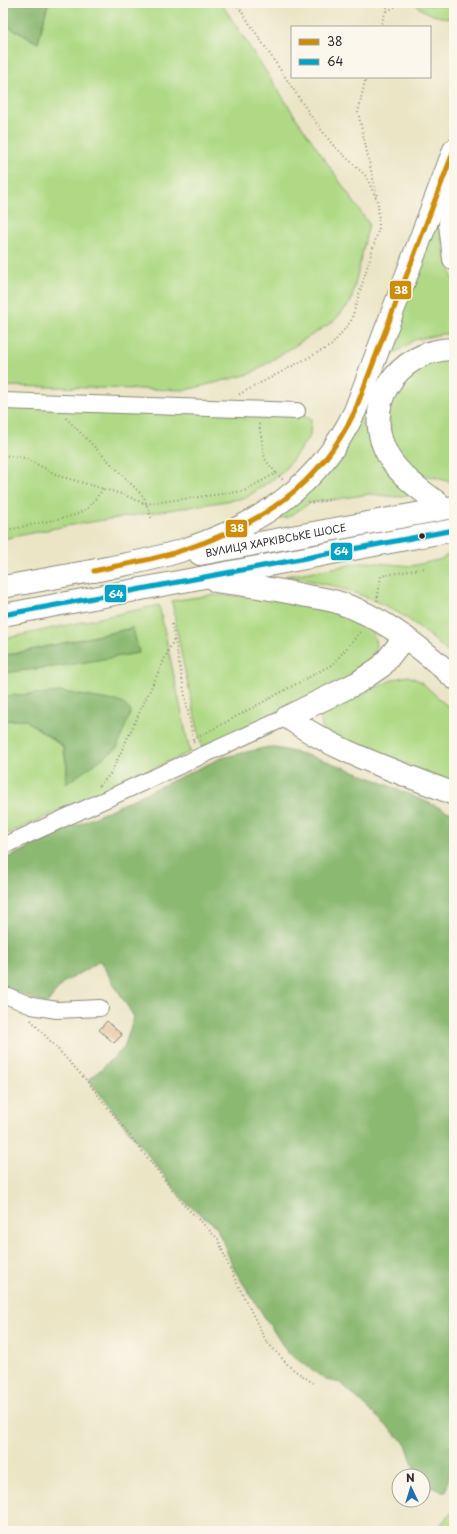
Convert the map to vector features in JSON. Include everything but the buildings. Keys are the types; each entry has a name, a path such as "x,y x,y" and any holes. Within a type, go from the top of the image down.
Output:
{"highway":[{"path":"94,571 163,556 209,541 271,509 306,482 339,441 355,411 454,150"},
{"path":"454,180 450,217 454,259"},
{"path":"449,508 399,471 390,460 382,438 379,416 384,393 392,379 405,366 429,352 454,350"},
{"name":"ВУЛИЦЯ ХАРКІВСЬКЕ ШОСЕ","path":"3,586 173,559 449,508"},
{"path":"3,615 454,530"},
{"path":"191,579 264,586 339,602 372,616 405,637 435,660 454,678"},
{"path":"405,637 382,666 357,682 287,717 312,734 335,746 454,794"}],"street":[{"path":"3,400 297,411"},
{"path":"3,846 287,717"},
{"path":"3,994 26,1003 57,1010 100,1008"}],"path":[{"path":"236,3 311,116 333,145 366,176 378,202"},
{"path":"380,26 389,3"},
{"path":"387,11 402,3"},
{"path":"420,3 427,7 454,7"},
{"path":"212,408 332,345 351,321 379,228 378,202 358,112 366,78"},
{"path":"52,402 144,498 152,520"},
{"path":"245,410 258,421 265,459 287,485"},
{"path":"3,455 25,458 59,476 104,488 146,504 244,491 276,473"},
{"path":"3,531 72,516 87,509 104,488"},
{"path":"304,500 310,504 336,499"},
{"path":"377,602 381,576 425,568"},
{"path":"172,624 197,758"},
{"path":"193,740 333,664 366,625"},
{"path":"97,788 112,773 174,639"},
{"path":"26,1003 28,1017 86,1081 186,1207 218,1239 228,1267 266,1341 291,1368 313,1383"}],"green space":[{"path":"3,3 48,3 38,43 3,24"},
{"path":"48,3 221,3 299,122 369,224 351,302 334,321 250,374 186,390 3,386 3,24 38,43"},
{"path":"414,3 454,3 454,19 432,15"},
{"path":"443,181 442,242 454,283 454,334 443,334 414,340 395,353 380,373 369,406 371,429 419,492 397,497 370,494 310,503 288,517 262,521 324,465"},
{"path":"454,356 454,483 419,473 399,457 391,440 388,402 414,367"},
{"path":"3,406 292,411 311,419 310,436 283,472 246,498 66,526 3,539"},
{"path":"454,550 454,658 420,628 385,605 336,587 285,576 368,562 411,566 442,559"},
{"path":"210,595 258,596 337,610 370,628 375,638 376,649 372,659 366,667 346,679 202,748 181,653 172,601"},
{"path":"159,605 190,752 3,836 3,721 24,719 63,747 67,767 66,783 117,748 63,692 3,696 3,673 68,665 139,652 132,628 3,656 3,639"},
{"path":"133,628 139,653 68,665 3,673 3,656"},
{"path":"408,676 420,681 454,712 454,783 323,732 320,715 394,679"},
{"path":"63,692 121,702 131,711 117,748 66,784 67,766 63,746 24,719 3,721 3,696"},
{"path":"268,747 291,751 314,757 362,774 454,814 454,1452 446,1492 431,1487 431,1468 414,1468 406,1444 341,1383 326,1380 287,1352 235,1271 216,1226 185,1202 89,1080 124,1048 134,1017 100,961 63,983 46,1004 3,986 3,860 221,758"},
{"path":"454,1509 454,1531 435,1531"}],"transit line":[{"name":"38","path":"94,571 172,553 211,540 237,528 262,515 284,499 305,481 324,461 355,411 454,150"},
{"name":"64","path":"3,615 454,530"}]}
